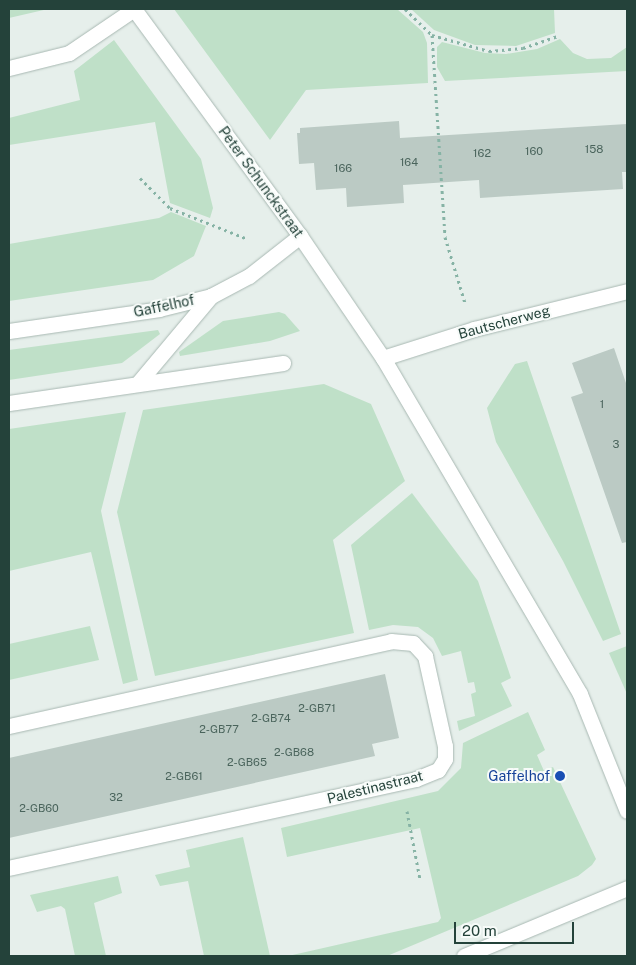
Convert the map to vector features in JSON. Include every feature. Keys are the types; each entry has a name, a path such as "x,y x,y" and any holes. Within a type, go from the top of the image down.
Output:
{"street":[{"path":"9,68 69,53 134,9"},
{"name":"Peter Schunckstraat","path":"134,9 300,236 383,358"},
{"name":"Gaffelhof","path":"9,331 158,309 211,296 249,276 300,236"},
{"name":"Bautscherweg","path":"383,358 474,329 627,292"},
{"path":"138,383 211,296"},
{"path":"383,358 580,694 627,811"},
{"path":"9,403 283,363"},
{"name":"Palestinastraat","path":"9,726 391,641 413,643 425,656 445,746 445,759 438,770 402,782 9,868"},
{"path":"464,956 627,888"}],"path":[{"path":"405,9 432,35 489,51 504,51 538,44 557,36"},
{"path":"432,35 445,237 474,329"},
{"path":"140,178 170,208 280,252"},
{"path":"402,782 420,879"}],"green space":[{"path":"9,9 48,9 9,18"},
{"path":"174,9 397,9 423,32 427,43 428,83 306,90 270,140"},
{"path":"411,9 554,9 555,33 516,46 475,45 434,30"},
{"path":"560,39 573,53 587,59 611,58 627,47 627,71 445,81 437,67 437,47 442,42 485,53 506,54 537,49"},
{"path":"114,40 201,159 213,208 210,218 170,203 155,122 9,145 9,118 80,100 74,71"},
{"path":"171,212 206,226 194,256 153,280 9,301 9,244 159,218"},
{"path":"279,312 285,314 300,331 270,341 180,356 179,352 223,321"},
{"path":"158,330 160,334 122,363 9,380 9,350"},
{"path":"527,361 621,634 603,641 563,561 496,442 487,408 515,364"},
{"path":"324,384 371,404 405,481 333,540 354,633 155,676 117,512 143,410"},
{"path":"126,412 101,511 138,680 123,684 91,552 9,571 9,429"},
{"path":"412,493 478,581 511,678 501,683 512,706 459,731 457,721 475,716 471,694 476,692 474,682 468,683 461,651 442,656 433,638 418,627 393,625 369,630 351,545"},
{"path":"90,626 99,660 9,680 9,644"},
{"path":"627,646 627,694 609,653"},
{"path":"528,712 545,750 537,755 544,771 553,767 596,859 592,865 578,876 387,956 288,956 438,922 441,918 420,828 287,857 281,828 438,791 461,768 463,743"},
{"path":"243,837 270,956 204,956 188,881 160,886 155,875 190,867 186,850"},
{"path":"118,876 122,893 94,903 106,956 75,956 65,909 61,906 37,912 30,895"}],"building":[{"path":"399,121 400,138 627,124 627,172 622,172 623,189 480,198 479,180 403,185 404,203 347,207 346,188 316,190 314,163 299,164 297,133 300,133 300,128"},
{"path":"614,348 627,386 627,542 622,543 571,397 583,393 572,363"},
{"path":"385,674 399,738 372,744 375,756 9,838 9,758"}],"place":[{"name":"Gaffelhof","path":"560,776"}]}
